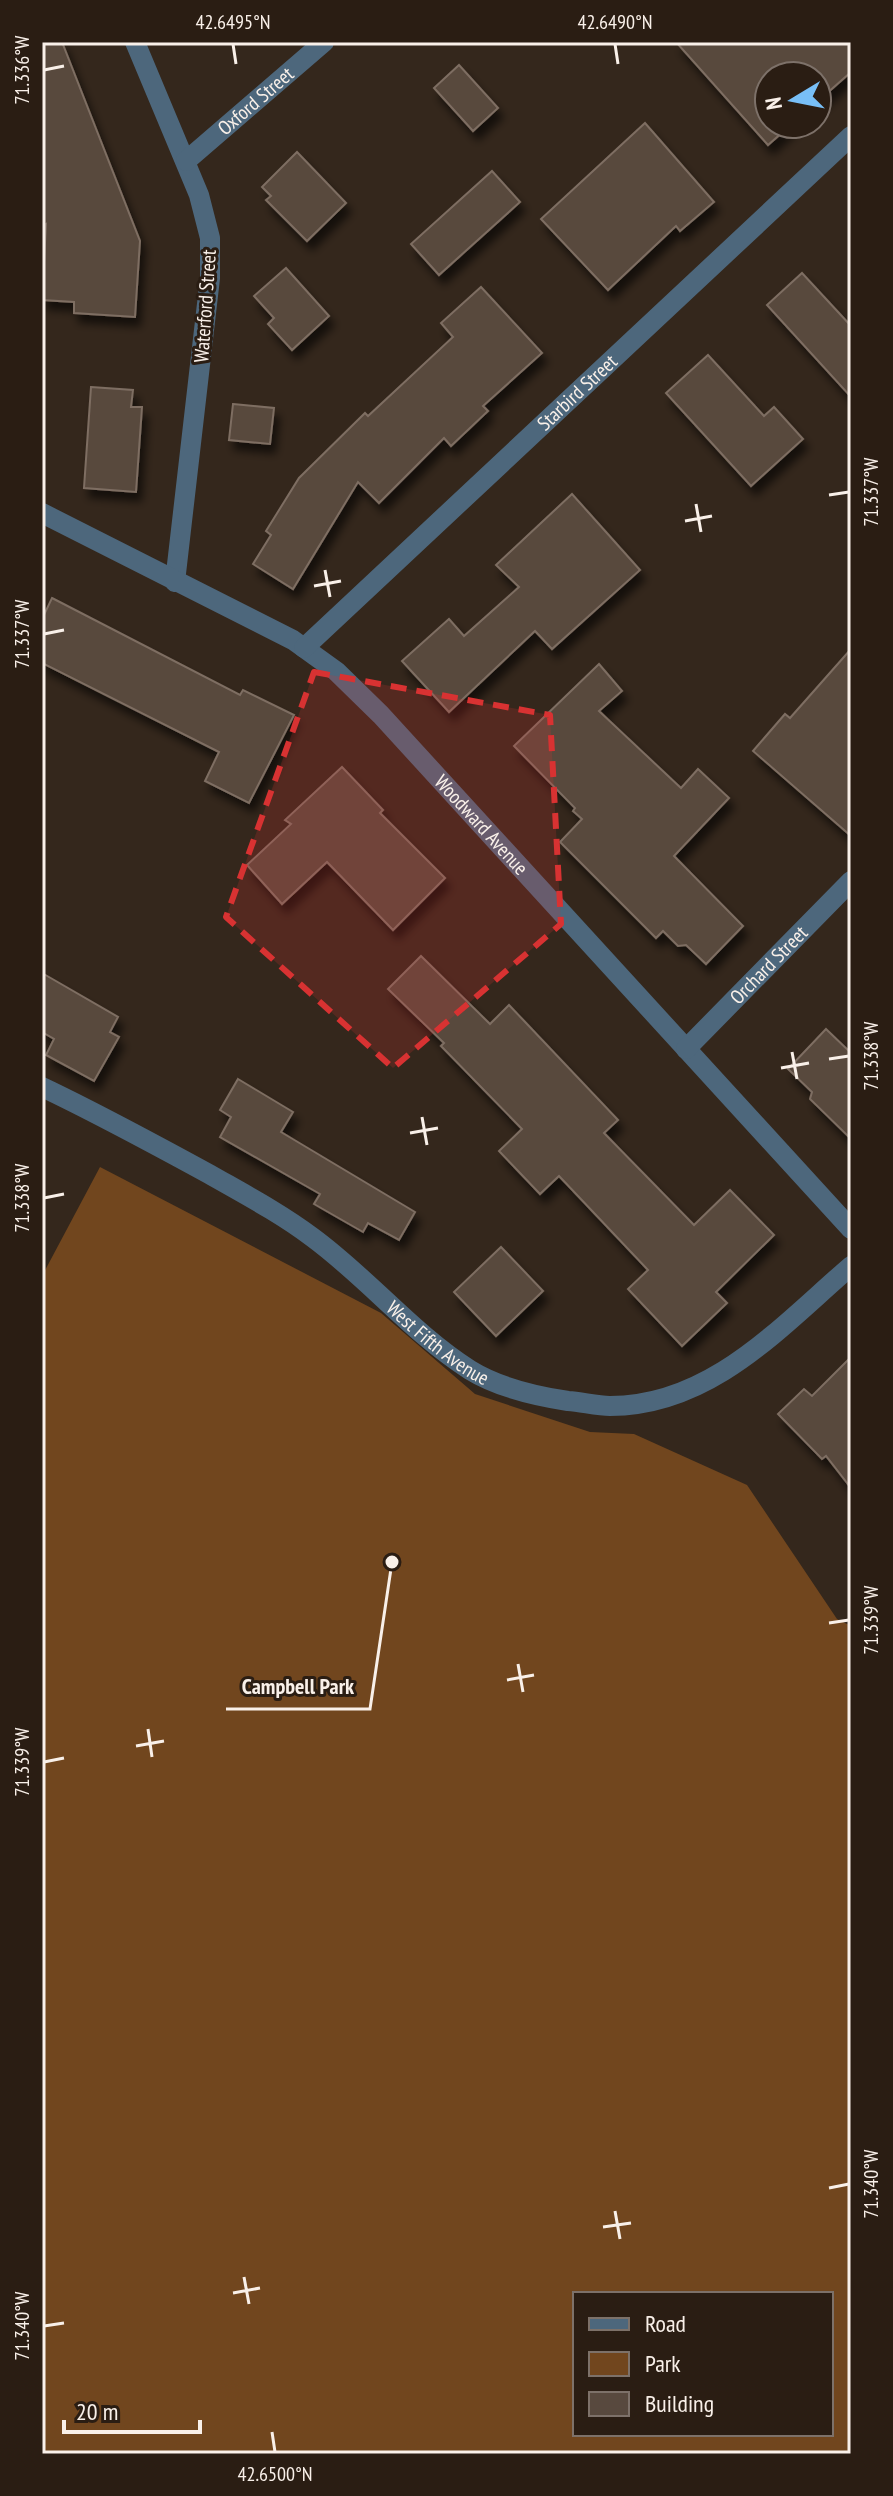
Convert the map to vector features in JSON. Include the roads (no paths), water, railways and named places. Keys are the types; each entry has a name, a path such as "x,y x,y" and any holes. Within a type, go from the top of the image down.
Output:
{"street":[{"name":"Waterford Street","path":"135,42 186,161 210,238 210,278 175,582"},
{"name":"Oxford Street","path":"186,161 324,42"},
{"name":"Starbird Street","path":"304,648 851,136"},
{"name":"Woodward Avenue","path":"42,513 293,640 336,671 381,715 851,1229"},
{"name":"Orchard Street","path":"686,1049 851,881"},
{"name":"West Fifth Avenue","path":"42,1087 112,1120 277,1212 346,1263 437,1346 473,1372 515,1390 610,1406 649,1402 701,1385 755,1348 851,1266"}],"place":[{"name":"Campbell Park","path":"392,1562"}]}
